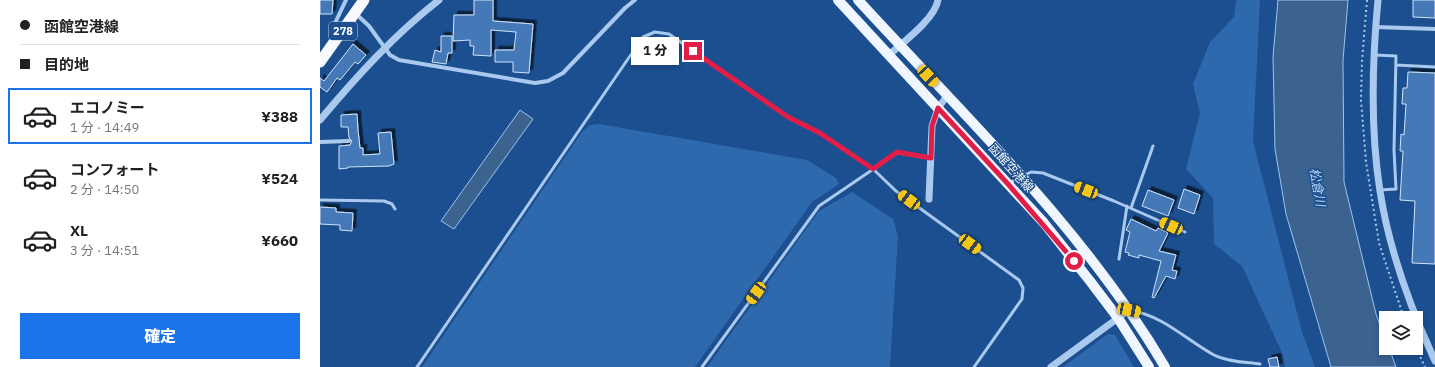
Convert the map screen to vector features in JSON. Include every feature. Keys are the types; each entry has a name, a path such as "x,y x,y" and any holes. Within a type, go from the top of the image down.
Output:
{"highway":[{"name":"278","path":"321,57 337,39 364,0"}],"main road":[{"name":"函館空港線","path":"838,0 1008,184 1066,251 1118,318 1149,367"},
{"name":"函館空港線","path":"858,0 1020,176 1076,240 1129,310 1165,367"}],"street":[{"path":"337,39 336,22 346,0"},
{"path":"320,120 364,68 439,0"},
{"path":"356,13 369,26 384,49 398,60 528,82 541,82 563,73 634,0"},
{"path":"889,56 923,24 938,0"},
{"path":"1378,0 1373,55 1372,100 1380,190 1395,257 1406,290 1435,361"},
{"path":"1375,27 1435,29"},
{"path":"930,199 932,126 938,108 947,96"},
{"path":"320,142 348,141"},
{"path":"919,156 931,158"},
{"path":"1051,367 1129,310"}],"lane":[{"path":"417,367 643,37 655,32 669,34 788,117 820,133 873,169 896,191 1019,280 1023,288 1022,299 974,367"},
{"path":"1373,55 1396,56 1394,150 1396,189 1380,190"},
{"path":"1396,66 1435,67"},
{"path":"1131,208 1152,146"},
{"path":"702,367 819,206 897,152 919,156"},
{"path":"1008,184 1020,176 1030,172 1043,173 1127,206 1184,232"},
{"path":"320,200 384,201 392,204 395,209"},
{"path":"1119,259 1127,206"},
{"path":"1129,310 1141,312 1153,318 1216,356 1229,360 1260,364"}],"path":[{"path":"1419,355 1425,367"}],"shaded area":[{"path":"1236,0 1260,0 1253,141 1302,332 1315,367 1285,367 1283,355 1242,266 1214,244 1213,198 1186,169 1200,113 1193,84 1210,42 1234,17"},
{"path":"599,124 807,160 836,178 839,184 812,202 695,367 422,367 582,132 590,125"},
{"path":"852,192 893,219 898,236 890,367 707,367 819,211"},
{"path":"1108,334 1115,335 1134,367 1063,367"}],"water":[{"name":"松倉川","path":"1278,0 1348,0 1343,60 1344,182 1379,322 1379,355 1392,355 1396,367 1331,367 1286,214 1275,149 1273,57"},
{"path":"520,110 533,119 454,229 441,221"}],"building":[{"path":"320,0 333,0 332,14 320,14"},
{"path":"474,0 493,0 493,21 533,24 529,73 513,72 513,62 495,62 495,50 514,50 516,32 491,30 491,56 473,55 474,46 470,46 470,40 453,41 454,15 474,15"},
{"path":"1413,0 1435,0 1435,18 1413,17"},
{"path":"441,36 452,36 452,53 448,53 446,64 432,62 435,50 441,52"},
{"path":"353,44 366,55 358,64 355,62 340,80 337,78 327,92 320,87 320,78 324,81"},
{"path":"1408,72 1435,73 1435,264 1412,263 1415,201 1400,200 1403,151 1400,151 1401,134 1404,135 1406,104 1402,104 1403,88 1407,88"},
{"path":"357,114 360,148 363,148 363,155 380,154 378,133 391,132 394,164 389,166 348,167 339,169 339,146 350,145 352,141 349,138 348,127 341,127 341,115"},
{"path":"1184,189 1200,195 1194,214 1178,208"},
{"path":"1148,190 1174,200 1168,216 1142,206"},
{"path":"320,207 336,208 336,212 353,213 352,231 340,230 340,225 320,224"},
{"path":"1131,219 1156,231 1158,228 1168,233 1159,251 1176,255 1172,270 1177,271 1175,279 1166,276 1154,298 1152,297 1161,261 1139,255 1139,258 1128,255 1129,253 1125,252 1130,232 1126,230"},
{"path":"1277,357 1279,367 1270,367 1268,359"}],"route":[{"path":"693,51 788,117 820,133 873,169 897,152 931,158 932,126 938,108 1044,223 1074,261"}]}
